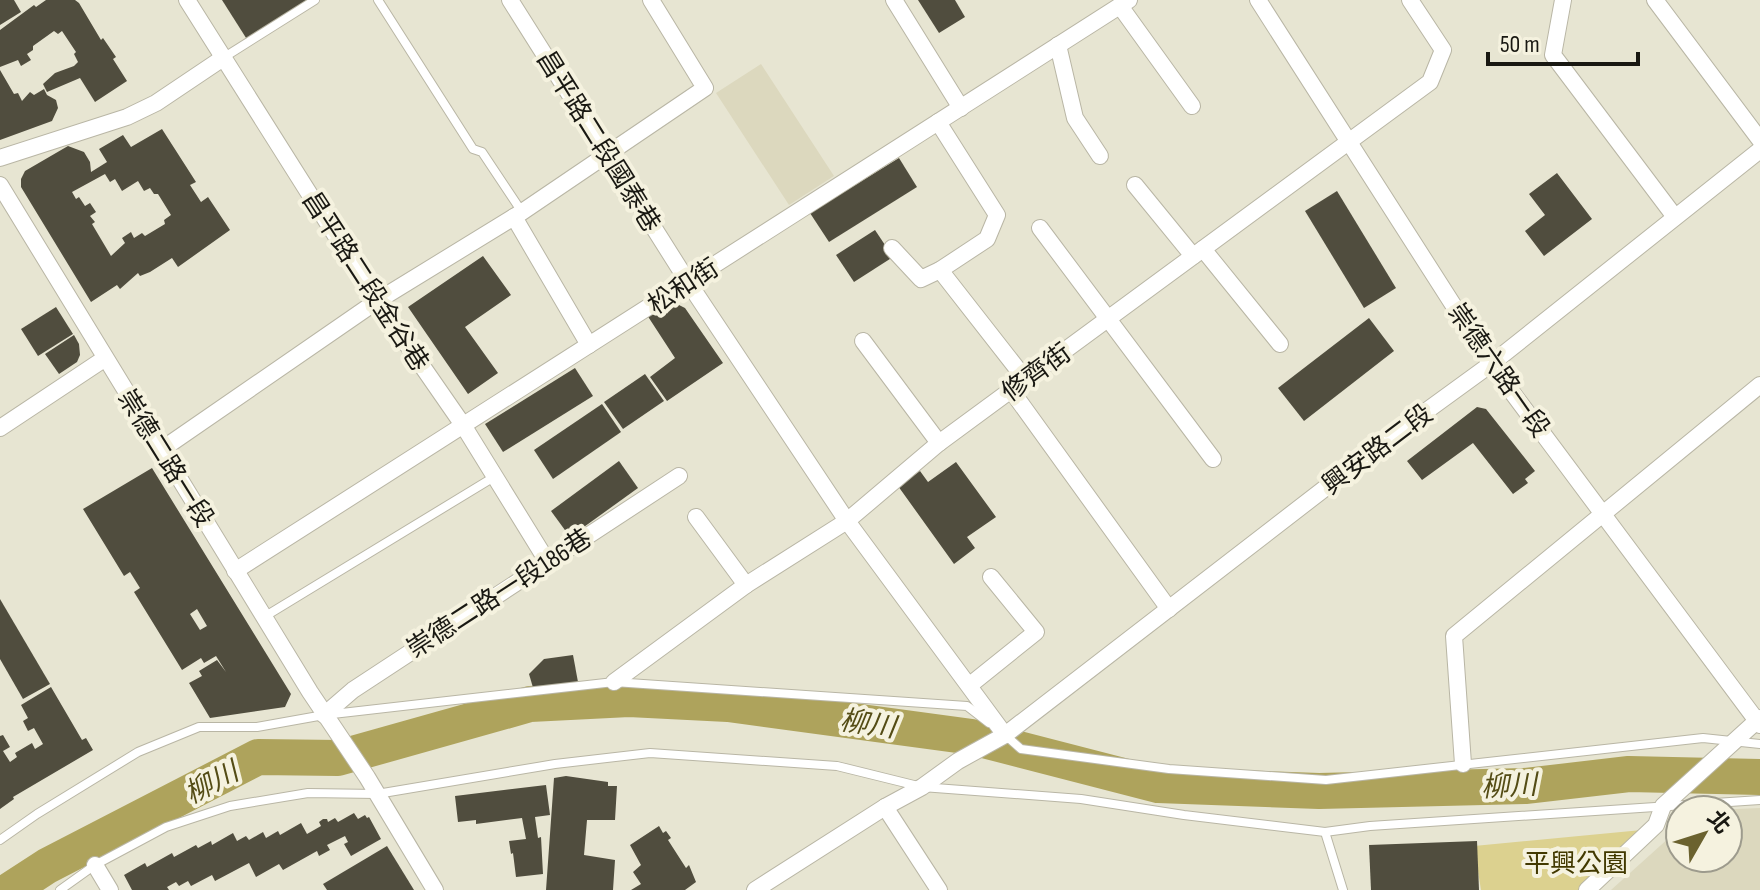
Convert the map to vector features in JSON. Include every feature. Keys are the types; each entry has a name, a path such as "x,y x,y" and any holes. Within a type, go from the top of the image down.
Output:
{"street":[{"name":"昌平路二段金谷巷","path":"187,0 377,301 463,425 547,561"},
{"name":"昌平路二段國泰巷","path":"510,0 688,282 847,521 1005,735"},
{"path":"161,450 377,301 518,214 705,88 651,0"},
{"path":"894,0 961,108"},
{"name":"崇德六路一段","path":"1258,0 1491,364 1759,722"},
{"name":"修齊街","path":"614,682 746,585 847,521 939,443 1430,82 1443,50 1410,0"},
{"path":"1563,0 1553,55 1675,217"},
{"path":"1655,0 1760,140"},
{"path":"1118,4 1192,106"},
{"name":"松和街","path":"235,571 961,108 1118,4"},
{"path":"1058,45 1075,118 1100,156"},
{"path":"0,158 127,117 156,103 223,58"},
{"path":"892,248 921,279 987,239 997,215 938,122"},
{"name":"興安路二段","path":"922,787 958,761 1005,735 1403,428 1491,364 1760,150"},
{"name":"崇德二路一段","path":"0,185 324,715 377,794"},
{"path":"1135,185 1280,344"},
{"path":"518,214 589,345"},
{"path":"1040,228 1213,459"},
{"path":"940,270 1169,609"},
{"path":"863,341 939,443"},
{"path":"0,428 104,359"},
{"path":"1463,764 1454,636 1760,385"},
{"name":"崇德二路一段186巷","path":"324,715 353,690 679,476"},
{"path":"696,517 746,585"},
{"path":"970,685 1036,632 991,577"},
{"path":"1677,794 1759,722"},
{"path":"755,890 885,807 922,787"},
{"path":"377,794 435,890"},
{"path":"885,807 939,890"},
{"path":"1587,890 1656,825 1664,810"},
{"path":"95,865 110,890"}],"lane":[{"path":"223,58 315,0"},
{"path":"378,0 473,149 482,152 518,214"},
{"path":"264,617 494,477"},
{"path":"2,835 138,752 199,727 257,727 324,715 614,682 967,706 1021,749 1169,769 1326,780 1703,738 1760,744"},
{"path":"60,890 95,865 166,827 230,806 308,793 377,794 555,764 650,753 837,766 922,787 1081,799 1325,832 1664,802"},
{"path":"1325,832 1343,890"}],"shaded area":[{"path":"761,64 834,176 789,205 716,93"},
{"path":"1760,808 1760,890 1611,890 1664,842 1664,874 1744,874 1744,809"}],"green space":[{"name":"平興公園","path":"1663,828 1586,890 1481,890 1474,846"}],"building":[{"path":"0,0 14,0 21,12 0,25"},
{"path":"46,0 75,0 79,3 101,40 103,38 116,57 113,59 127,81 95,102 80,78 47,92 43,84 55,73 78,62 76,52 62,31 58,34 54,31 33,46 27,54 31,60 21,66 18,60 0,67 0,30"},
{"path":"222,0 312,0 248,41"},
{"path":"918,0 955,0 965,17 939,33"},
{"path":"0,70 14,94 18,93 22,101 30,92 34,95 44,89 56,100 58,108 52,121 0,140"},
{"path":"162,129 196,182 190,185 201,202 208,197 230,230 178,267 172,258 150,272 140,276 138,273 120,289 117,285 91,302 21,187 21,179 25,171 68,146 84,152 91,172 107,162 99,149 123,135 131,147","holes":["105,174 110,182 115,179 122,191 138,181 144,191 150,188 158,194 171,215 164,220 165,224 145,236 142,233 134,238 131,232 122,238 125,243 111,256 92,224 95,222 90,216 96,212 90,203 85,206 72,192"]},
{"path":"899,158 917,187 829,242 810,213"},
{"path":"1557,173 1592,219 1544,256 1525,231 1545,215 1529,194"},
{"path":"1337,191 1396,288 1364,308 1305,211"},
{"path":"875,230 893,257 854,282 836,255"},
{"path":"483,256 511,295 465,327 498,373 468,394 408,307"},
{"path":"673,302 685,308 723,363 667,401 650,377 675,358 647,315"},
{"path":"56,307 73,334 38,356 21,329"},
{"path":"1369,318 1394,351 1304,421 1278,388"},
{"path":"74,335 80,355 77,362 59,374 45,354"},
{"path":"575,368 593,396 503,452 485,424"},
{"path":"645,374 664,401 623,429 604,402"},
{"path":"602,404 621,432 553,479 534,450"},
{"path":"1477,407 1486,409 1535,471 1525,479 1528,483 1513,494 1473,443 1422,480 1407,461"},
{"path":"619,461 638,488 570,537 551,511"},
{"path":"956,462 996,517 967,537 975,548 954,564 898,486 920,471 928,482"},
{"path":"152,468 291,694 285,707 210,718 189,683 202,676 199,671 217,660 226,672 216,656 204,663 201,658 182,670 134,592 140,588 130,572 124,576 83,509","holes":["197,609 207,626 200,630 190,614"]},
{"path":"0,599 50,684 23,699 0,659"},
{"path":"573,655 578,682 534,691 529,674 544,659"},
{"path":"51,687 82,740 86,738 93,750 13,797 0,809 0,736 3,735 10,747 3,751 10,762 17,757 15,753 32,743 35,749 43,744 34,728 28,731 23,721 28,718 21,705"},
{"path":"566,776 617,786 615,820 587,820 584,855 615,860 613,890 546,890 554,778"},
{"path":"546,785 550,815 535,817 538,838 541,837 543,874 516,877 509,841 526,839 522,818 476,824 476,820 458,822 455,796"},
{"path":"354,813 358,819 365,815 369,817 381,839 351,856 344,844 348,842 345,836 327,845 330,850 319,856 317,851 283,870 279,864 256,877 249,863 215,881 212,875 191,886 188,881 179,886 176,882 167,887 169,890 132,890 124,875 172,853 174,857 196,845 198,848 211,841 212,845 233,833 237,841 246,836 249,840 263,832 266,838 278,831 280,835 301,823 307,834 321,826 319,822 323,819 328,822 335,818 338,822"},
{"path":"659,826 671,838 668,840 686,868 689,865 696,882 685,890 631,890 641,884 633,872 641,865 630,845"},
{"path":"1477,841 1479,890 1371,890 1369,845"},
{"path":"387,846 414,890 327,890 323,884"}],"waterway":[{"name":"柳川","path":"10,890 47,866 258,757 338,758 530,704 629,699 728,704 972,737 1158,785 1319,791 1525,786 1629,774 1760,777"}]}
